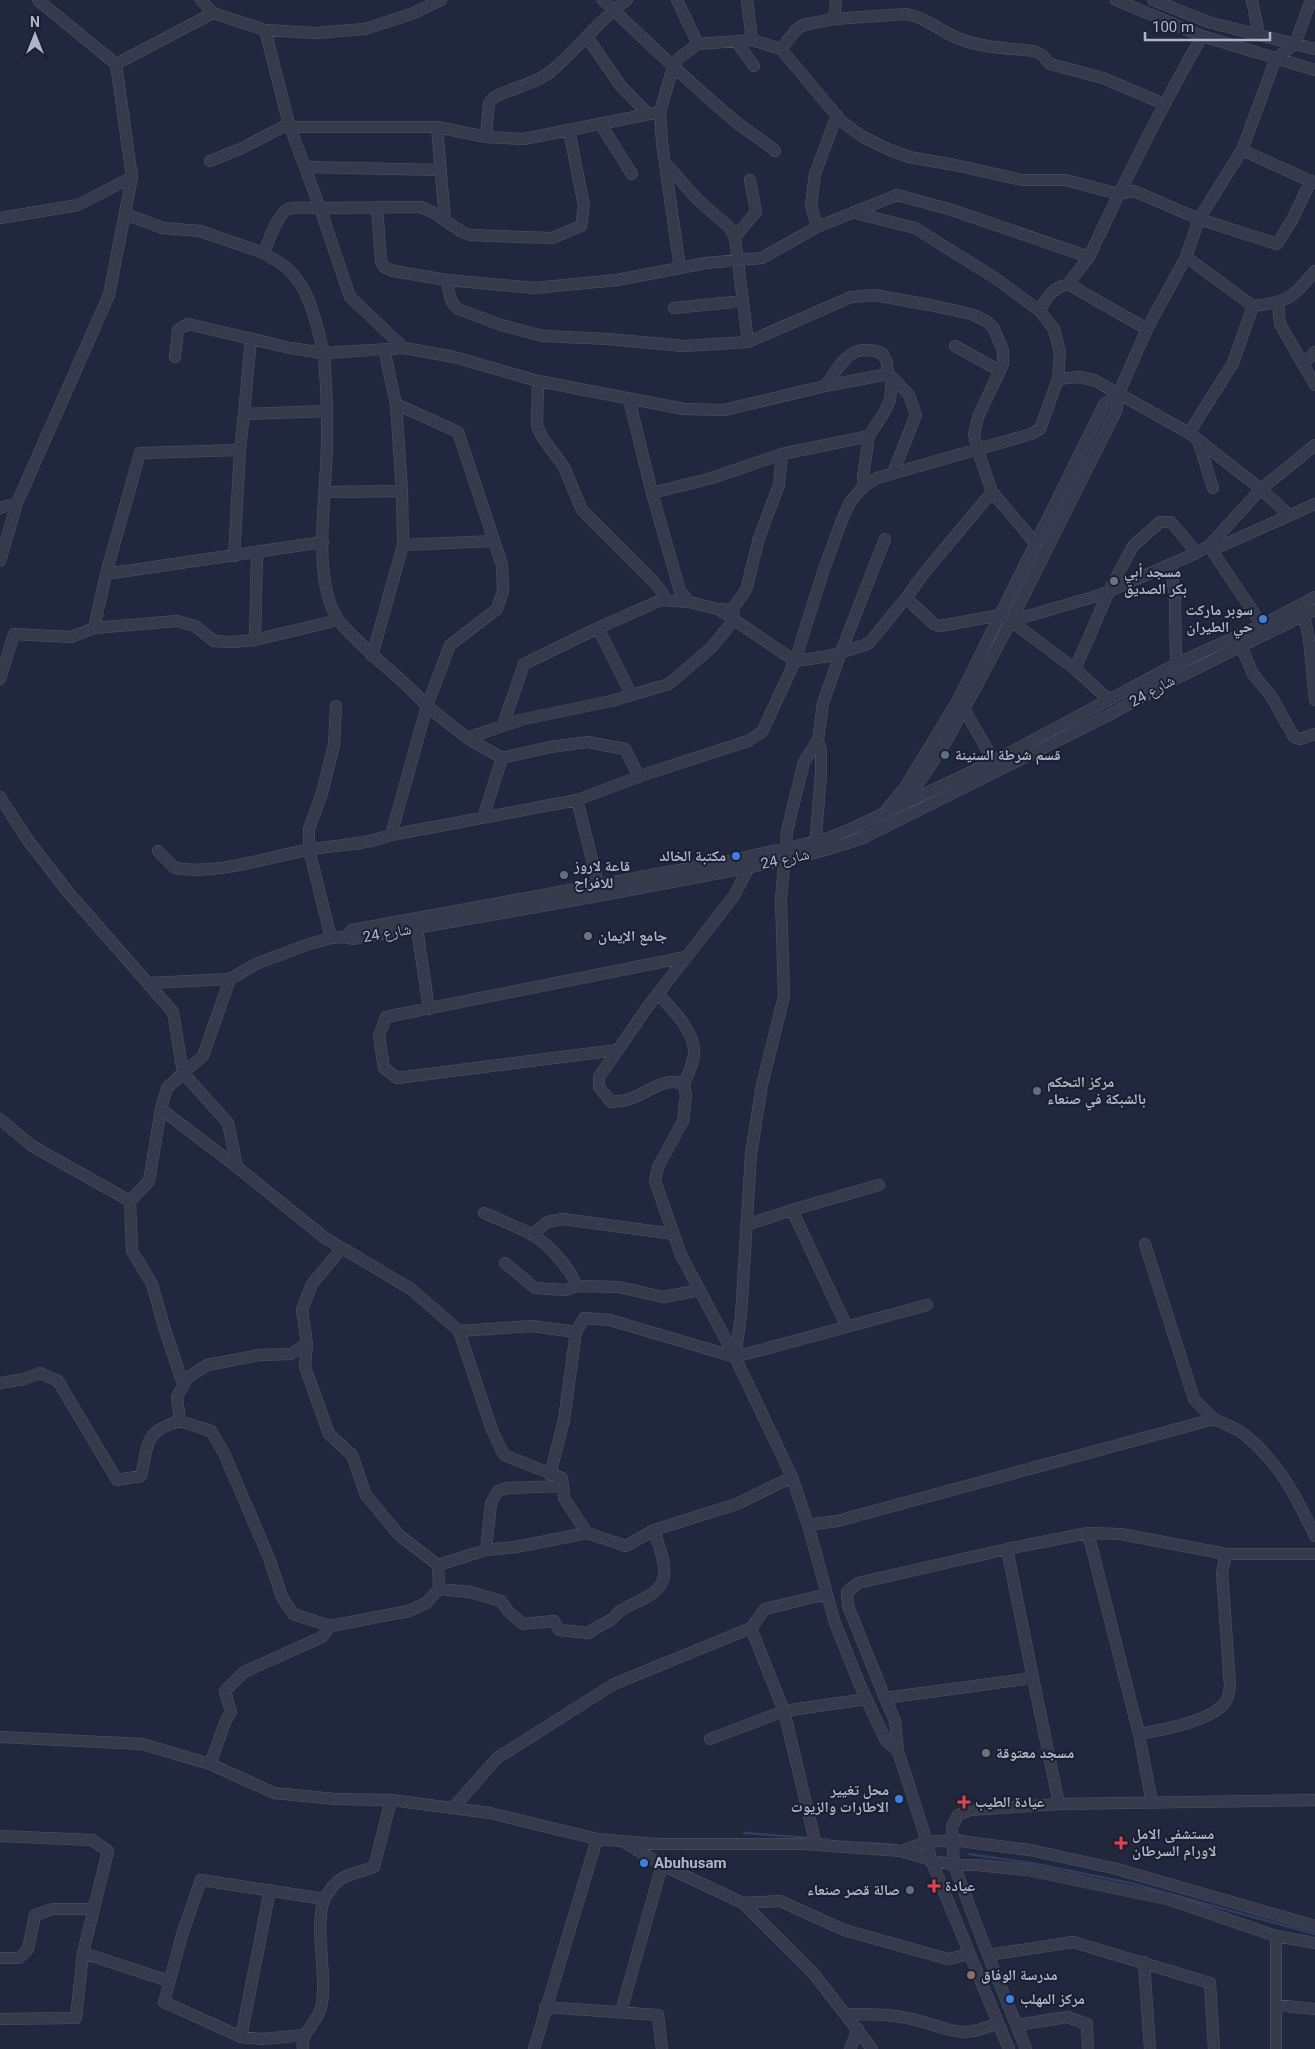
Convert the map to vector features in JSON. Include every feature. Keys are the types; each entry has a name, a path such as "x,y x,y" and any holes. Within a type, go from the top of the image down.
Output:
{"street":[{"path":"0,561 17,503 109,295 132,177 116,64 38,0"},
{"path":"201,0 214,13 265,30 314,33 365,30 411,14 441,0"},
{"path":"603,0 673,68 736,122 775,151"},
{"path":"486,137 489,103 493,98 548,73 613,10 627,0"},
{"path":"677,0 698,44"},
{"path":"747,0 752,40"},
{"path":"834,19 836,0"},
{"path":"1116,0 1202,36 1315,70"},
{"path":"1153,0 1208,22 1315,49"},
{"path":"1252,0 1260,35"},
{"path":"880,829 891,820 905,803 961,704 1116,409 1118,395 1147,329 1186,257 1199,219 1242,150 1276,58 1295,44 1310,1"},
{"path":"116,64 214,13"},
{"path":"781,49 796,30 803,25 834,19 895,14 917,16 958,38 982,45 1034,51 1042,55 1050,64 1104,78 1164,104"},
{"path":"265,30 289,124 350,297 404,348"},
{"path":"1040,311 1050,293 1058,286 1068,284 1089,257 1164,104 1202,36"},
{"path":"587,37 620,85 648,114"},
{"path":"680,268 662,143 660,112 673,68 678,58 698,44 752,40 781,49 841,121 863,138 909,157 1022,180 1066,180 1119,194 1134,191 1199,219 1277,244 1313,182 1242,150"},
{"path":"736,42 754,66"},
{"path":"289,124 296,128 436,127 486,137 524,139 660,112"},
{"path":"817,227 811,205 815,174 837,115"},
{"path":"210,161 240,149 289,124"},
{"path":"601,124 632,174"},
{"path":"436,127 445,221"},
{"path":"264,253 279,218 285,210 297,208 421,207 470,236 552,238 580,226 584,206 569,130"},
{"path":"666,164 697,199 730,228 735,237 748,342"},
{"path":"305,167 440,170"},
{"path":"0,218 78,205 132,177"},
{"path":"735,237 756,212 750,180"},
{"path":"377,208 381,261 384,267 393,271 447,280 518,287 553,287 617,280 706,263 762,258 817,227 897,195 952,210 1089,257"},
{"path":"158,851 175,868 198,870 378,840 391,835 577,800 748,741 762,732 795,661 824,569 850,502 864,486 877,478 976,448 1031,434 1040,429 1058,379 1060,353 1054,329 1040,311 995,278 915,228 855,213"},
{"path":"125,214 163,228 200,231 264,253 288,269 304,289 324,353 327,411 323,542 326,587 331,606 338,620 372,656 415,692 427,706 467,738 502,758 550,747 588,742 625,749 640,777"},
{"path":"1186,257 1253,306 1278,303 1296,293 1315,271"},
{"path":"447,280 450,299 452,304 458,309 502,325 543,336 608,339 684,346 748,342 851,297 874,295 946,308 970,314 986,321 993,327 1003,350 1003,364 975,426 974,440 992,492 1036,544"},
{"path":"1068,284 1147,329"},
{"path":"674,308 743,301"},
{"path":"1278,303 1280,324 1315,385"},
{"path":"1189,433 1233,363 1253,306"},
{"path":"175,357 178,330 188,324 251,339 324,353 404,348 454,357 538,381 684,409 724,410 825,386 890,375"},
{"path":"234,556 240,450 251,339"},
{"path":"955,346 1000,372"},
{"path":"372,656 403,545 402,491 396,404 384,349"},
{"path":"825,386 846,357 857,350 872,350 882,353 887,362 890,375 890,400 884,413 868,436 863,477 864,486"},
{"path":"1304,363 1315,352"},
{"path":"890,375 909,395 916,415 893,473"},
{"path":"1058,379 1087,378 1189,433 1261,489 1289,515"},
{"path":"538,381 538,426 542,437 564,466 582,510 652,580 662,592 665,600"},
{"path":"1006,618 1036,544 1105,403 1118,395"},
{"path":"629,399 652,493 680,590 689,602"},
{"path":"391,835 427,706 450,644 497,609 504,591 502,565 492,540 458,432 396,404"},
{"path":"244,414 327,411"},
{"path":"652,493 712,478 782,454 868,436"},
{"path":"1198,440 1213,488"},
{"path":"1210,548 1261,489 1315,446"},
{"path":"94,628 106,574 140,453 240,450"},
{"path":"467,738 503,725 611,701 669,684 711,648 734,614 746,590 759,538 780,485 782,454"},
{"path":"326,492 402,491"},
{"path":"503,725 524,664 661,600 689,602 734,614 795,661 829,656 865,645 870,642 906,598 924,572 992,492"},
{"path":"0,508 17,503"},
{"path":"906,598 934,624 940,626 1006,618 1109,590 1315,504"},
{"path":"1075,669 1109,590 1133,546 1160,522 1171,522 1197,552"},
{"path":"814,853 821,774 821,752 818,740 823,703 886,539"},
{"path":"403,545 492,540"},
{"path":"106,574 323,542"},
{"path":"1210,548 1262,625"},
{"path":"256,640 257,552"},
{"path":"1172,564 1175,600 1176,664"},
{"name":"شارع 24","path":"785,853 814,853 843,845 880,829 923,801 994,761 1176,664 1262,625 1315,597"},
{"name":"شارع 24","path":"344,937 353,939 417,928 600,890 749,862 785,853 851,829 905,803 923,801 1109,715 1179,676 1315,610"},
{"path":"1304,616 1310,639 1315,700"},
{"path":"1006,618 1075,669 1109,700"},
{"path":"0,679 14,634 70,637 94,628 177,621 195,626 214,641 232,642 256,640 338,620"},
{"path":"598,628 631,694"},
{"path":"1241,646 1253,674 1271,696 1294,737 1300,738 1315,734"},
{"path":"961,704 994,761"},
{"path":"331,938 309,850 310,829 322,793 334,745 336,706"},
{"path":"735,1357 740,1316 751,1154 762,1085 784,996 781,899 785,853 792,806 804,762 818,740"},
{"path":"483,818 502,758"},
{"path":"918,777 916,790 923,801"},
{"path":"884,812 906,786 918,777"},
{"path":"905,803 906,786"},
{"path":"0,797 27,839 68,892 173,1012 183,1074 228,1122 237,1167"},
{"path":"577,800 600,890"},
{"path":"684,1084 676,1081 664,1082 627,1100 611,1102 599,1087 598,1076 658,994 734,896 749,862"},
{"name":"شارع 24","path":"344,937 352,930 600,890"},
{"path":"417,928 429,1009"},
{"path":"148,983 230,979 256,964 309,944 331,938 344,937"},
{"path":"617,1050 397,1078 384,1068 379,1036 386,1017 686,957"},
{"path":"183,1384 152,1284 132,1251 130,1201 149,1181 161,1110 167,1088 203,1056 230,979"},
{"path":"658,994 678,1016 695,1049 694,1059 684,1084 686,1096 684,1121 658,1167 655,1181 681,1255 735,1357 792,1477 808,1525 835,1623 866,1699 886,1741 898,1751"},
{"path":"161,1110 237,1167 325,1238 411,1289 459,1331 492,1430 504,1455 550,1475 562,1478 564,1498 587,1533"},
{"path":"0,1119 32,1146 130,1201"},
{"path":"746,1224 879,1185"},
{"path":"792,1210 847,1327"},
{"path":"484,1213 532,1235 559,1258 575,1280 576,1286"},
{"path":"532,1235 547,1222 563,1219 674,1234"},
{"path":"1145,1244 1194,1399 1214,1419 1244,1434 1275,1463 1296,1497 1315,1536"},
{"path":"342,1248 312,1284 302,1310 307,1344 305,1367 329,1434 352,1455 366,1495 399,1535 438,1565"},
{"path":"505,1263 536,1288 566,1290 576,1286 619,1288 663,1297 700,1290"},
{"path":"550,1475 564,1420 576,1332 584,1318 610,1320 735,1357 928,1305"},
{"path":"459,1331 532,1326 576,1332"},
{"path":"180,1421 177,1397 187,1378 207,1366 259,1355 292,1354 307,1344"},
{"path":"0,1383 24,1379 40,1373 58,1381 117,1480 141,1476 150,1437 162,1427 180,1421 211,1431 224,1452 269,1558 282,1597 293,1614 330,1626 409,1611 426,1603 439,1589 438,1565"},
{"path":"808,1525 837,1521 1214,1419"},
{"path":"438,1565 486,1550 516,1547 587,1533 626,1546 654,1530 737,1504 792,1477"},
{"path":"486,1550 491,1503 498,1491 507,1488 562,1486"},
{"path":"439,1589 470,1592 501,1601 508,1611 523,1624 554,1620 559,1630 589,1633 600,1624 614,1618 618,1612 645,1599 659,1588 664,1576 663,1563 654,1530"},
{"path":"1088,1533 1139,1734 1152,1803"},
{"path":"1009,2049 931,1860 898,1751 895,1721 848,1606 847,1592 858,1583 1007,1549 1088,1533 1121,1534 1226,1554 1315,1554"},
{"path":"1007,1549 1059,1804"},
{"path":"1139,1734 1174,1727 1194,1720 1214,1712 1226,1701 1230,1686 1222,1573 1226,1554"},
{"path":"453,1808 497,1758 614,1684 751,1628 765,1609 827,1594"},
{"path":"210,1764 226,1720 231,1712 225,1692 244,1672 322,1637 330,1626"},
{"path":"751,1628 784,1712 816,1845"},
{"path":"885,1698 1033,1678"},
{"path":"710,1739 784,1712 866,1699"},
{"path":"0,1737 142,1744 210,1764 274,1794 335,1799 391,1800 490,1813 597,1839 656,1844 816,1845 901,1851 954,1865 976,1865 1027,1870 1171,1900 1276,1936 1315,1944"},
{"path":"303,2049 304,2035 313,2024 321,2008 323,1962 321,1924 324,1899 340,1879 374,1867 391,1800"},
{"path":"1026,2049 954,1865 952,1827 958,1815 970,1810 1059,1804 1315,1800"},
{"path":"0,1836 92,1840 108,1851 83,1953 76,2018 0,2019"},
{"path":"534,2049 597,1839"},
{"path":"901,1851 927,1842 952,1840 1030,1850 1118,1869 1315,1926"},
{"path":"622,1841 662,1865 743,1903 814,1974 858,2028 872,2049"},
{"path":"621,2012 662,1865"},
{"path":"304,2035 262,2039 241,2037 164,2002 182,1935 201,1880 324,1899"},
{"path":"241,2037 270,1890"},
{"path":"743,1903 780,1901 844,1930 948,1959 970,1954"},
{"path":"0,1958 19,1958 28,1949 35,1915 54,1909 94,1909"},
{"path":"1276,1936 1276,2049"},
{"path":"988,1956 1074,1942 1210,1983 1214,2049"},
{"path":"83,1953 170,1981"},
{"path":"1144,1962 1150,2049"},
{"path":"1276,2004 1315,2009"},
{"path":"546,2007 658,2015 662,2049"},
{"path":"847,2014 888,2015 916,2020 962,2033 983,2029 998,2023"},
{"path":"1017,2026 1067,2017 1087,2024 1088,2049"},
{"path":"850,2049 858,2028"}],"waterway":[{"path":"744,1833 810,1838"},
{"path":"818,1839 830,1840"},
{"path":"868,1843 897,1845"},
{"path":"969,1854 1036,1864 1130,1883 1315,1934"}],"place":[{"name":"مسجد أبي بكر الصديق","path":"1114,581"},
{"name":"سوبر ماركت حي الطيران","path":"1263,619"},
{"name":"قسم شرطة السنينة","path":"945,755"},
{"name":"مكتبة الخالد","path":"736,856"},
{"name":"قاعة لاروز للافراح","path":"564,875"},
{"name":"جامع الإيمان","path":"588,936"},
{"name":"مركز التحكم بالشبكة في صنعاء","path":"1037,1091"},
{"name":"مسجد معتوقة","path":"986,1753"},
{"name":"محل تغيير الاطارات والزيوت","path":"899,1799"},
{"name":"عيادة الطيب","path":"964,1802"},
{"name":"مستشفى الامل لاورام السرطان","path":"1121,1843"},
{"name":"Abuhusam","path":"644,1863"},
{"name":"عيادة","path":"934,1886"},
{"name":"صالة قصر صنعاء","path":"910,1890"},
{"name":"مدرسة الوفاق","path":"971,1975"},
{"name":"مركز المهلب","path":"1010,1999"}]}
